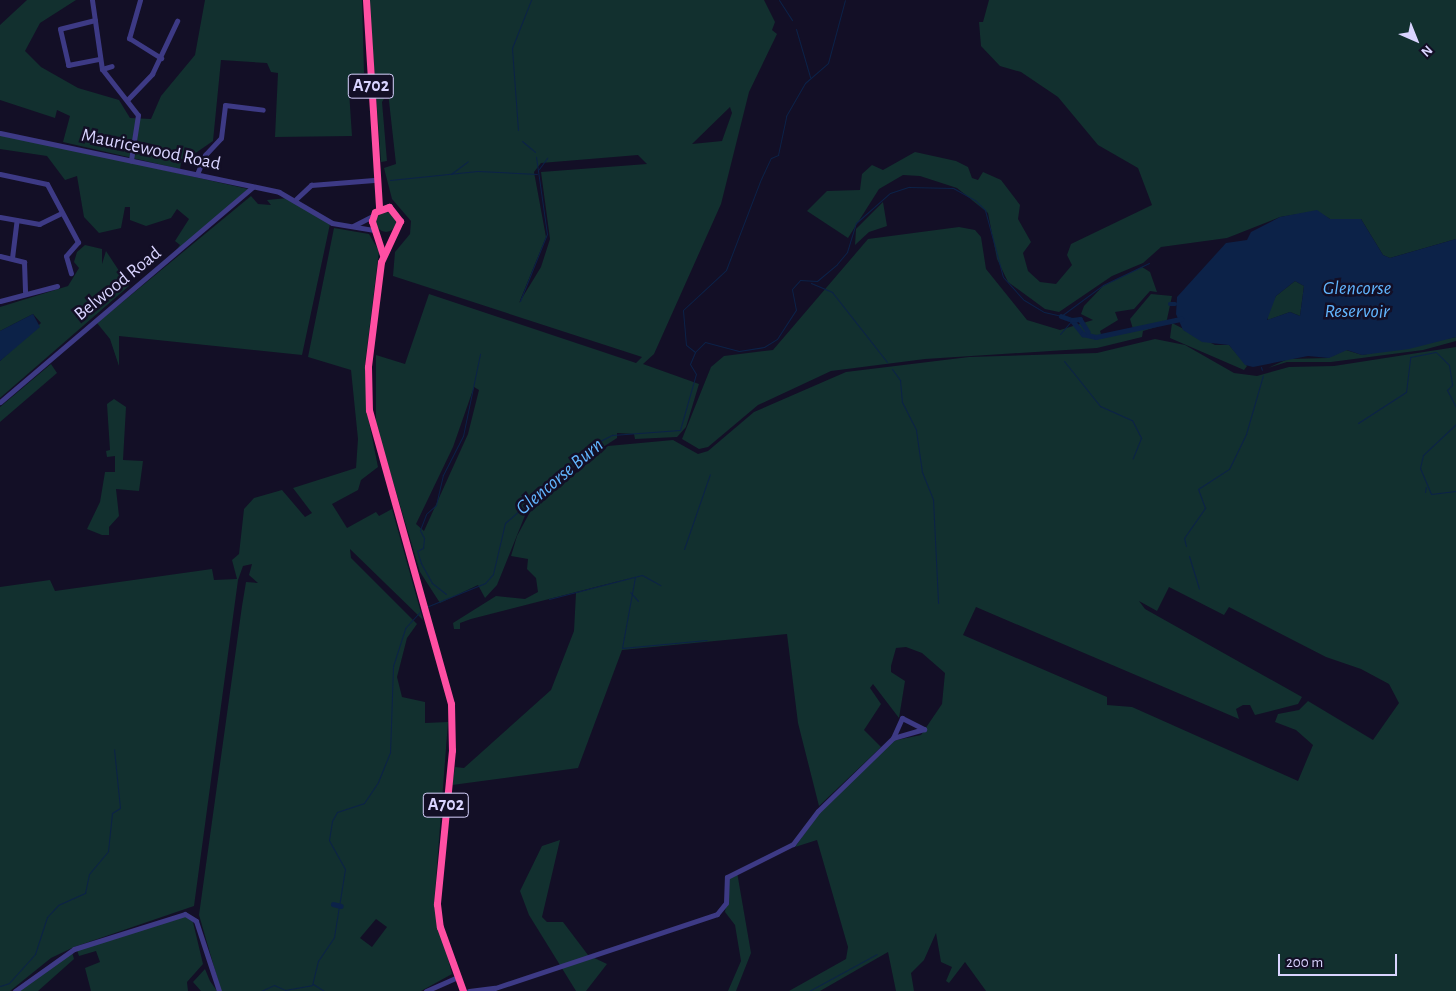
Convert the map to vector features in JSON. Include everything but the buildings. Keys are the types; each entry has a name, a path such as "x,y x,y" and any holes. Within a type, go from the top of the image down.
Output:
{"highway":[{"name":"A702","path":"366,0 382,194 379,209 373,216 383,255"},
{"name":"A702","path":"382,194 389,207 399,216 394,233 383,255 368,367 370,410 428,619 454,727 437,904 457,977 463,991"},
{"path":"379,209 389,207"},
{"path":"376,232 394,233"}],"street":[{"path":"92,0 99,59 102,69 113,87 128,99 138,116 131,160"},
{"path":"140,0 129,38 161,58"},
{"path":"95,20 60,29 68,65 99,59"},
{"path":"128,99 161,58 176,21"},
{"path":"102,69 112,66"},
{"path":"197,174 205,155 221,138 225,105 263,110"},
{"name":"Mauricewood Road","path":"0,133 253,187 296,199 332,223 376,232"},
{"path":"0,174 45,182 78,242 66,256 71,272"},
{"path":"296,199 311,185 374,180"},
{"name":"Belwood Road","path":"0,402 248,196 253,187"},
{"path":"0,218 42,224 62,213"},
{"path":"353,226 373,216"},
{"path":"12,258 17,220"},
{"path":"0,256 12,258 25,264 25,292"},
{"path":"0,301 25,292 57,286"},
{"path":"469,991 495,988 717,914 726,903 730,874 793,844 818,811 893,738 902,718 924,729 917,734 893,738"},
{"path":"15,991 74,949 186,914 196,921 219,991"},
{"path":"426,991 457,977"}],"green space":[{"path":"27,0 76,0 40,23 25,51 41,67 78,88 119,100 130,118 151,119 161,96 195,55 205,0 362,0 364,73 348,76 352,136 275,137 278,73 271,72 267,63 221,60 213,141 181,163 180,169 63,142 70,116 57,110 55,118 0,100 0,25"},
{"path":"369,0 764,0 775,22 772,30 777,34 749,92 721,204 654,354 643,364 699,384 686,427 677,437 635,439 634,434 617,433 617,438 577,464 528,508 497,585 485,598 478,585 440,603 420,572 376,425 376,355 405,364 429,294 636,363 642,357 393,276 395,252 410,234 411,221 392,199 384,168 396,164 388,92 382,102 387,161 381,162","holes":["730,107 732,113 722,141 692,144","638,155 647,164 541,172 550,239 541,267 519,303 546,237 534,172 541,163","474,387 479,390 468,434 424,531 416,524 453,447"]},
{"path":"989,0 1456,0 1456,239 1390,258 1383,255 1361,219 1330,219 1317,211 1280,217 1227,238 1161,247 1143,263 1112,276 1059,312 1045,309 1008,282 997,259 988,213 957,188 920,176 903,175 879,189 848,238 807,211 827,191 860,190 862,174 872,165 883,170 915,152 956,161 968,167 972,178 978,180 983,172 1001,180 1020,205 1018,219 1031,242 1023,253 1028,271 1040,282 1056,284 1072,265 1067,255 1071,244 1152,205 1138,168 1098,145 1058,97 1021,72 1000,66 981,46 979,22 983,22"},
{"path":"0,135 248,189 170,258 180,245 175,241 189,219 177,209 171,218 146,226 130,220 130,207 125,207 121,228 99,233 84,217 77,176 65,180 47,156 0,149"},
{"path":"251,196 258,204 271,205 267,200 288,198 330,224 302,355 119,336 119,366 110,339 97,323"},
{"path":"883,202 887,226 869,232 855,245 856,229"},
{"path":"386,212 393,215 396,222 393,229 386,232 379,229 376,222 379,215"},
{"path":"959,227 975,230 981,237 986,269 1027,320 1060,330 1093,320 1081,314 1084,306 1103,286 1142,267 1150,272 1157,292 1150,291 1134,309 1115,312 1118,320 1100,331 1102,337 1133,329 1130,319 1151,294 1172,296 1166,324 1143,331 1142,337 1097,348 925,359 831,371 758,405 708,447 699,449 682,439 711,367 724,356 773,350 868,239"},
{"path":"334,228 369,234 379,251 365,364 368,417 378,467 361,480 358,490 332,504 347,528 376,512 379,516 392,509 423,620 350,549 351,558 417,624 407,638 397,677 402,697 425,702 425,723 448,722 434,905 452,974 421,991 221,991 199,915 246,582 258,583 249,575 252,564 243,566 238,580 194,906 74,947 51,958 10,991 0,991 0,587 50,580 55,591 212,569 214,580 237,579 232,560 239,554 244,509 254,498 282,490 305,517 312,513 293,488 356,468 358,439 351,370 308,357","holes":["376,919 387,927 372,947 360,938"]},
{"path":"85,245 102,249 102,264 106,251 129,286 0,398 0,361 41,323 33,314 0,331 0,307 68,286 79,268 74,262 77,252"},
{"path":"1295,281 1304,286 1300,316 1290,312 1268,320 1266,313 1276,296"},
{"path":"1172,323 1215,345 1229,345 1247,366 1244,370 1170,338"},
{"path":"1456,337 1456,341 1423,350 1331,362 1287,362 1268,368 1288,359 1328,358 1346,350 1362,355"},
{"path":"1155,339 1185,345 1234,373 1257,376 1289,367 1334,366 1456,347 1456,991 986,991 965,962 949,983 946,981 952,967 941,962 936,933 924,960 911,973 914,991 896,991 888,952 820,991 789,991 846,959 848,947 817,840 795,847 820,812 892,741 921,735 942,704 945,673 922,653 906,647 896,648 891,666 891,672 905,681 899,718 873,684 870,688 881,704 864,730 881,747 819,806 798,723 787,634 622,650 578,768 452,785 455,767 464,768 551,690 574,631 576,593 635,577 471,619 460,623 460,629 454,629 453,623 496,596 525,599 538,592 536,578 527,569 528,559 511,556 517,536 530,512 608,446 673,440 698,454 708,451 754,412 846,372 969,357 1097,353","holes":["1169,587 1224,615 1229,607 1326,657 1361,669 1389,684 1399,703 1373,740 1308,701 1299,710 1278,714 1275,722 1296,730 1313,745 1298,781 1132,707 1107,705 1107,697 963,635 976,607 1239,719 1236,709 1243,705 1250,705 1255,715 1298,704 1302,697 1145,609 1139,601 1157,611"]},
{"path":"51,364 57,373 0,422 0,407"},
{"path":"114,399 126,407 123,460 143,461 139,491 116,489 119,516 109,527 109,535 102,535 87,529 100,502 105,472 115,472 115,456 107,457 106,451 110,450 107,404"},
{"path":"560,840 542,917 547,922 563,922 588,955 607,964 586,991 576,991 529,915 520,891 542,846"},
{"path":"737,872 751,953 736,991 728,991 741,961 735,925 725,912 729,879"},
{"path":"184,916 193,922 203,964 187,982 188,991 91,991 85,968 100,962 96,951 79,956 77,950"},
{"path":"72,952 74,959 38,991 17,991"},
{"path":"205,969 217,991 201,991 193,982"}],"water":[{"name":"Glencorse Reservoir","path":"1317,210 1330,219 1361,219 1383,255 1390,258 1456,239 1456,337 1409,349 1362,355 1347,350 1329,358 1308,356 1253,367 1245,365 1229,345 1202,342 1183,330 1176,314 1177,297 1226,243 1247,240 1251,232 1280,217","holes":["1295,281 1304,286 1300,316 1290,312 1267,320 1276,296"]},
{"path":"33,314 40,327 0,361 0,331"}],"waterway":[{"path":"518,130 512,48 531,0"},
{"path":"779,0 792,20"},
{"path":"695,352 686,345 683,310 726,270 761,179 771,158 778,155 786,116 805,83 828,63 845,0"},
{"path":"796,29 810,77"},
{"path":"522,141 535,152"},
{"path":"520,301 547,234 536,157"},
{"path":"539,169 547,158"},
{"path":"451,174 468,161"},
{"path":"390,180 478,171 537,174"},
{"name":"Glencorse Burn","path":"426,607 485,583 493,574 505,523 598,442 612,435 680,430 696,374 690,364 695,352 705,342 739,351 764,347 777,339 796,310 792,289 800,280 817,281 837,264 847,252 856,223 890,193 909,187 953,188 976,201 985,210 1003,277 1024,300 1044,312 1061,316 1103,285 1149,263"},
{"path":"811,283 832,292 887,362"},
{"path":"1170,304 1175,304"},
{"path":"1061,316 1072,320 1083,334 1096,337 1181,319"},
{"path":"1072,320 1080,319 1088,332"},
{"path":"1060,334 1072,320"},
{"path":"1358,423 1406,392 1410,357 1436,352 1449,365 1452,385 1447,390 1456,407"},
{"path":"446,594 432,583 417,551 423,548 424,538 420,530 426,514 436,505 443,475 463,436 480,354"},
{"path":"1064,361 1100,406 1132,420 1141,438 1133,458"},
{"path":"892,369 900,380 902,402 916,430 922,472 933,499 938,603"},
{"path":"1186,546 1184,538 1205,508 1198,489 1229,469 1246,434 1263,375"},
{"path":"1456,424 1423,455 1420,468 1431,494 1456,491"},
{"path":"684,549 710,474"},
{"path":"1425,492 1426,487"},
{"path":"1189,556 1199,589"},
{"path":"549,599 642,575 660,585"},
{"path":"635,577 622,648 707,640"},
{"path":"630,592 638,601"},
{"name":"Glencorse Burn","path":"261,991 274,985 285,990 312,985 318,961 334,937 345,869 329,840 332,821 337,812 364,803 378,782 390,753 393,666 405,628 421,611"},
{"path":"0,986 9,983 35,954 47,917 58,905 85,893 89,874 108,851 112,813 120,808 114,749"},
{"name":"Glencorse Burn","path":"333,904 341,906"},
{"path":"809,991 877,954"},
{"path":"313,984 324,991"}]}
